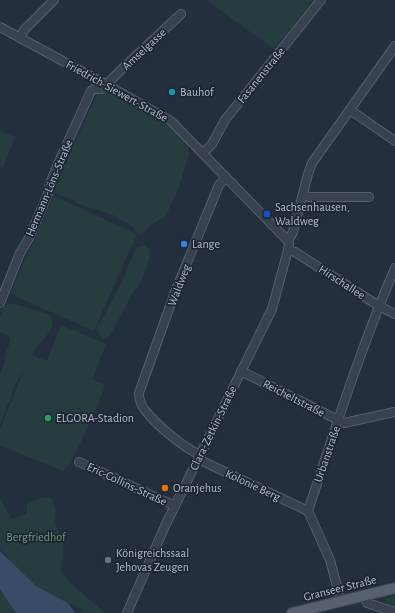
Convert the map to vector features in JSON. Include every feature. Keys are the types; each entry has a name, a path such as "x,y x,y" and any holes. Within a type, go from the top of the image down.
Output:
{"main road":[{"name":"Granseer Straße","path":"292,613 395,588"}],"street":[{"path":"20,38 24,30 54,0"},
{"name":"Fasanenstraße","path":"203,153 212,144 225,120 322,0"},
{"name":"Amselgasse","path":"108,85 123,68 181,14"},
{"name":"Friedrich-Siewert-Straße","path":"0,27 165,116 182,130 288,241"},
{"path":"288,241 293,232 312,164 395,46"},
{"name":"Hermann-Löns-Straße","path":"0,300 20,253 29,238 48,194 51,180 91,91 94,89 102,89 108,85"},
{"path":"350,110 395,141"},
{"name":"Waldweg","path":"139,396 140,389 178,285 218,185 226,177"},
{"path":"303,195 309,197 369,197"},
{"name":"Clara-Zetkin-Straße","path":"127,613 175,506 272,309 288,250 288,241"},
{"name":"Hirschallee","path":"288,250 295,252 379,306 395,314"},
{"name":"Urbanstraße","path":"308,510 338,420 379,306 395,268"},
{"name":"Reicheltstraße","path":"241,372 344,423 395,412"},
{"name":"Kolonie Berg","path":"139,396 144,410 156,422 199,457 308,510"},
{"name":"Eric-Collins-Straße","path":"79,462 175,506"},
{"path":"308,510 330,560 341,601"},
{"path":"364,595 366,603 395,612"}],"green space":[{"path":"206,0 314,0 274,49"},
{"path":"107,90 163,120 188,144 189,154 180,184 166,216 151,225 141,235 136,232 132,226 113,215 78,204 73,200 52,192 97,94"},
{"path":"0,131 15,137 3,168 0,167"},
{"path":"54,196 137,234 94,331 10,294"},
{"path":"145,245 150,251 149,260 139,286 133,292 110,336 103,339 99,335 97,327 122,282 137,247"},
{"name":"ELGORA-Stadion","path":"11,303 51,315 53,321 50,331 32,355 47,361 61,325 106,344 92,379 105,385 97,407 71,463 63,471 0,445 0,429 24,370 14,386 11,399 0,425 0,375 10,338 6,334 0,332 0,316 4,306"},
{"name":"Bergfriedhof","path":"0,497 10,516 8,519 27,514 27,504 32,501 42,498 51,498 56,508 55,522 64,547 61,570 66,579 105,613 83,613 74,605 17,576 9,558 0,549"},
{"path":"0,589 16,613 0,613"},
{"path":"395,596 395,607 384,601 387,598"}],"water":[{"path":"0,551 36,586 68,603 75,613 16,613 0,589"}],"place":[{"name":"Bauhof","path":"172,92"},
{"name":"Sachsenhausen, Waldweg","path":"267,214"},
{"name":"Lange","path":"184,244"},
{"name":"ELGORA-Stadion","path":"48,418"},
{"name":"Oranjehus","path":"165,488"},
{"name":"Königreichssaal Jehovas Zeugen","path":"108,560"}]}
